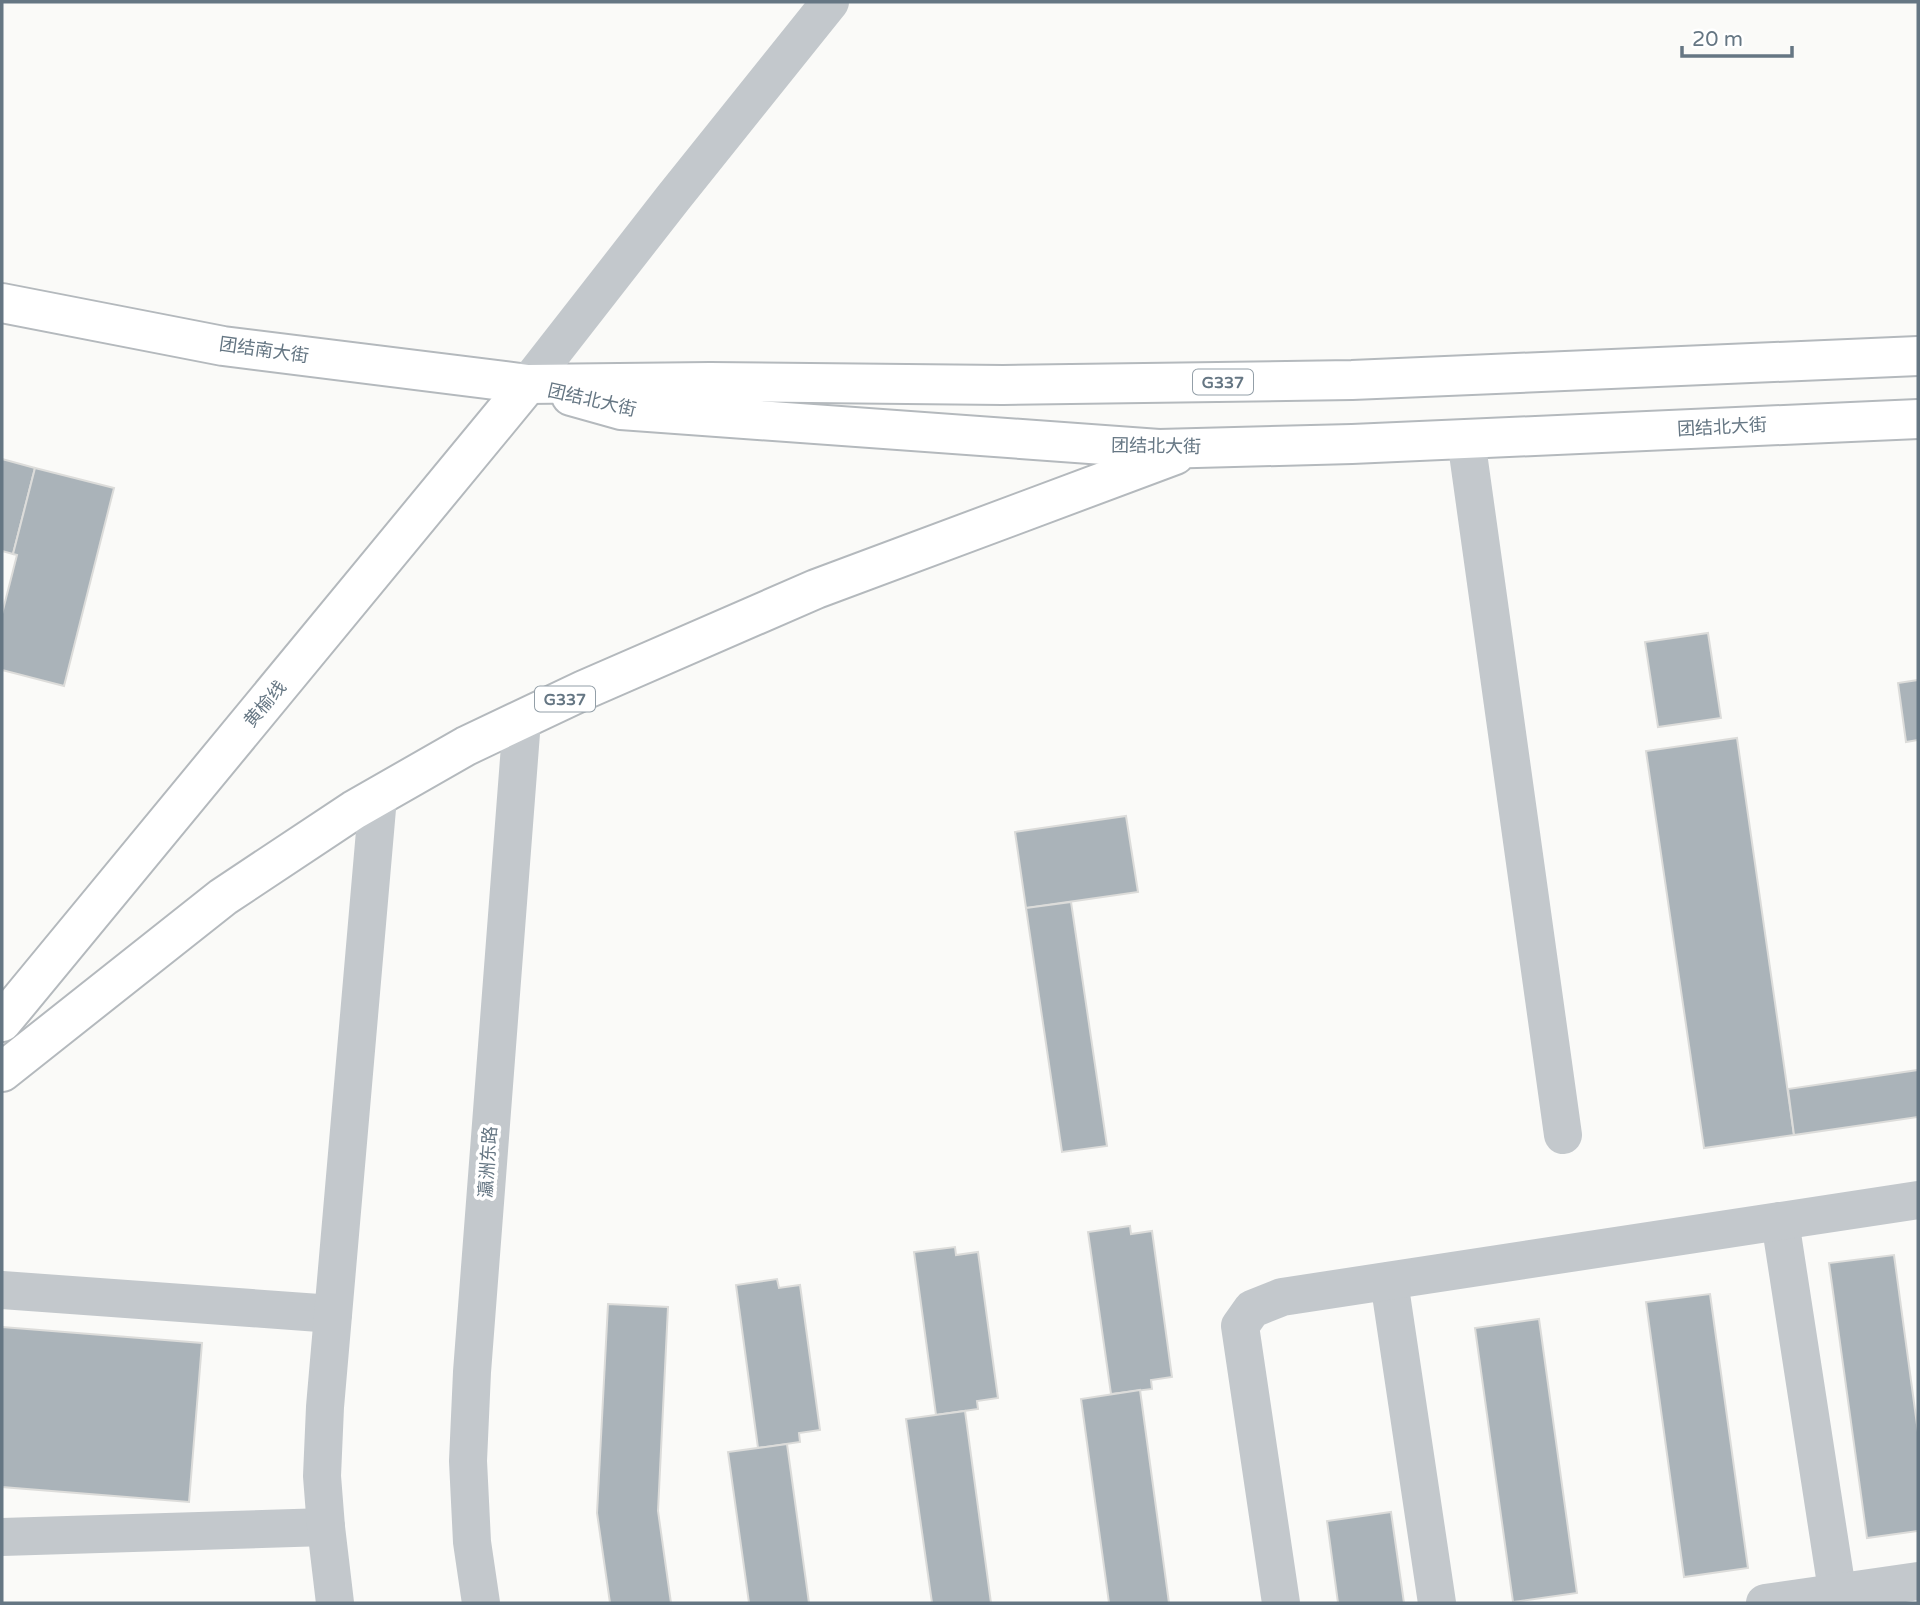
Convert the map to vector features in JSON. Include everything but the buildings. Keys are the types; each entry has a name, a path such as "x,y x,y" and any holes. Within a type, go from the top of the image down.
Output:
{"highway":[{"name":"团结南大街","path":"2,303 223,346 528,384"},
{"name":"团结北大街","path":"528,384 710,382 1003,385 1352,380 1918,356"},
{"name":"团结北大街","path":"528,384 621,410 1145,448 1466,439 1918,419"},
{"name":"黄榆线","path":"2,1023 528,384"},
{"name":"G337","path":"2,1072 223,897 378,797 466,746 584,690 816,589 1193,448"}],"street":[{"path":"528,384 830,2"},
{"path":"1466,439 1563,1135"},
{"name":"瀛洲东路","path":"481,1603 472,1542 468,1449 522,720"},
{"path":"335,1603 322,1476 333,1314 378,797"},
{"path":"1281,1603 1240,1325 1252,1309 1282,1297 1918,1200"},
{"path":"1780,1221 1838,1598"},
{"path":"1389,1281 1437,1603"},
{"path":"2,1290 333,1314"},
{"path":"2,1537 326,1527"},
{"path":"1765,1603 1838,1598 1918,1581"}]}
